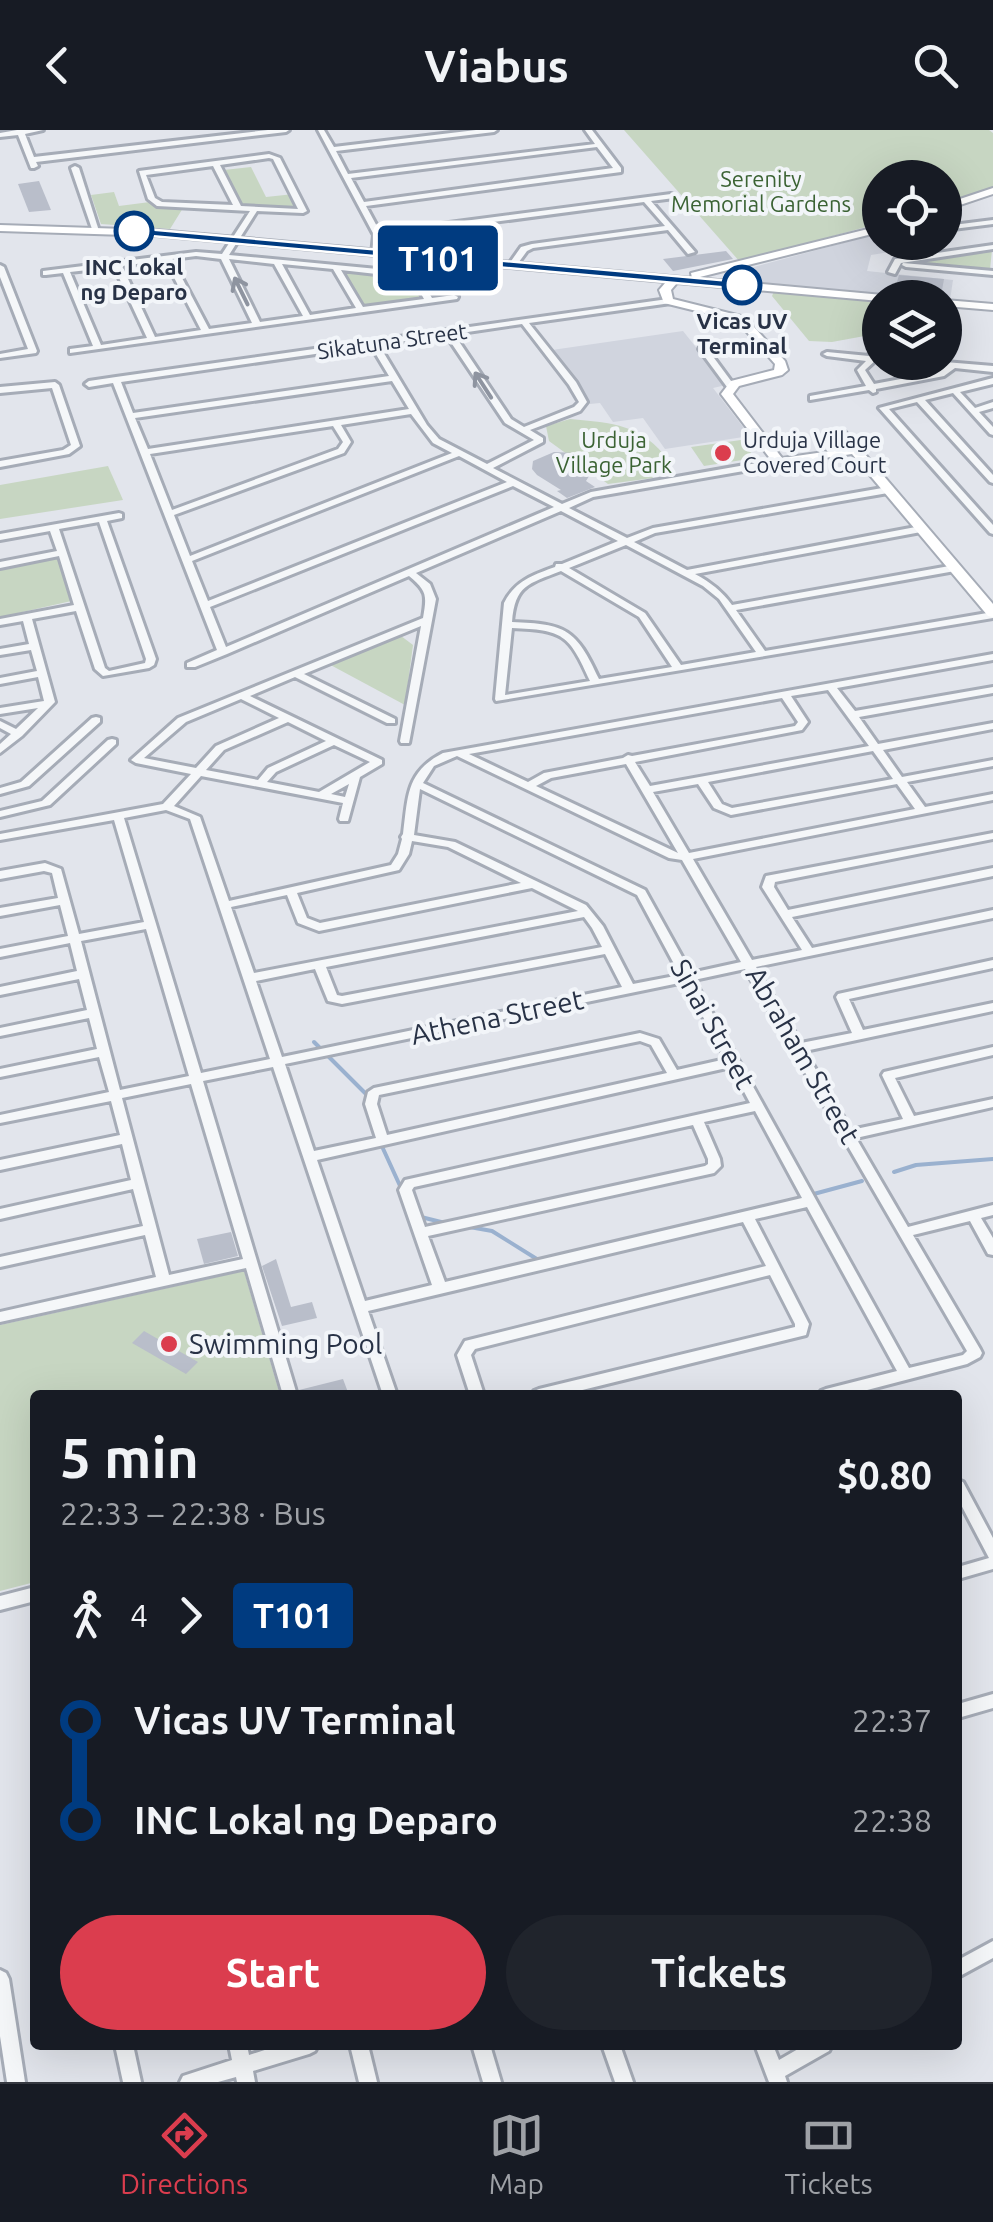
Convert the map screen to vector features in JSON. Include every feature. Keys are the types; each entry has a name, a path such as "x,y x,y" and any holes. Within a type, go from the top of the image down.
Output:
{"main road":[{"path":"962,204 993,194"},
{"path":"0,228 96,229 862,296"},
{"path":"862,234 674,279 665,290 668,301 741,318 782,366 771,375 730,385 730,400 780,462 854,450 993,614"},
{"path":"727,269 735,285"},
{"path":"962,305 993,308"}],"street":[{"path":"0,134 40,130"},
{"path":"20,131 33,164 286,130"},
{"path":"321,130 378,235 376,252"},
{"path":"333,149 494,130"},
{"path":"364,204 618,170 588,130"},
{"path":"349,176 600,145"},
{"path":"276,158 304,209 296,212 156,202 142,173 215,162 276,158"},
{"path":"215,162 239,209"},
{"path":"75,168 96,229"},
{"path":"378,235 671,196"},
{"path":"645,199 692,252"},
{"path":"220,256 254,210"},
{"path":"962,226 993,222"},
{"path":"513,264 524,250 538,244 670,228"},
{"path":"993,247 893,268 993,273"},
{"path":"220,256 257,325"},
{"path":"46,273 167,257 220,256 412,275 429,300"},
{"path":"167,257 206,332"},
{"path":"278,262 308,318"},
{"path":"117,264 152,340"},
{"path":"0,267 33,351 0,356"},
{"path":"336,268 361,310"},
{"path":"66,270 98,347"},
{"path":"73,351 454,297"},
{"name":"Sikatuna Street","path":"88,384 668,301"},
{"path":"523,430 577,409 582,402 573,384 524,322"},
{"path":"449,333 508,420 539,442 486,468"},
{"path":"374,344 413,412 436,440 715,590 763,655"},
{"path":"702,349 730,385"},
{"path":"827,354 862,358"},
{"path":"962,367 993,369"},
{"path":"131,416 394,378"},
{"path":"116,380 223,652"},
{"path":"868,380 874,390"},
{"path":"813,398 916,380"},
{"path":"993,381 921,401 884,406 993,530"},
{"path":"0,390 44,384 58,389 76,444 66,452 0,464"},
{"path":"956,392 992,430"},
{"path":"921,401 993,480"},
{"path":"974,411 993,406"},
{"path":"145,452 413,412"},
{"path":"169,514 341,451 347,442 336,424"},
{"path":"840,432 854,450"},
{"path":"187,560 457,454"},
{"path":"191,665 615,489 780,462"},
{"path":"205,606 512,482"},
{"path":"888,490 690,522 622,541 558,566 515,591 507,625 500,699 993,614"},
{"path":"0,538 119,516"},
{"path":"54,528 102,673 148,664 151,658 103,521"},
{"path":"688,573 921,529"},
{"path":"0,565 62,553"},
{"path":"558,566 642,614 679,669"},
{"path":"730,608 954,568"},
{"path":"405,742 430,591 412,574"},
{"path":"0,622 80,607"},
{"path":"27,617 50,702"},
{"path":"348,801 136,760 173,725 427,620"},
{"path":"507,625 553,626 569,633 581,648 596,683"},
{"path":"0,652 35,646"},
{"path":"225,905 388,872 400,862 414,783 428,764 458,753 993,656"},
{"path":"0,681 43,673"},
{"path":"294,673 391,721"},
{"path":"830,685 922,811"},
{"path":"852,716 993,690"},
{"path":"527,786 548,775 798,728 803,722 784,694"},
{"path":"240,695 332,742 377,760 376,766 322,795"},
{"path":"0,711 50,702"},
{"path":"0,750 50,702"},
{"path":"167,807 224,746 286,719"},
{"path":"0,791 25,784 96,720"},
{"path":"0,724 18,734"},
{"path":"647,790 993,726"},
{"path":"0,814 46,803 112,742"},
{"path":"261,783 272,770 332,742"},
{"path":"458,753 673,856 687,857 993,797"},
{"name":"Abraham Street","path":"628,758 975,1353 906,1375"},
{"path":"701,780 718,806 731,812 993,762"},
{"path":"344,819 356,778"},
{"name":"Sinai Street","path":"414,783 635,888 906,1375"},
{"path":"0,837 167,807 194,816 388,1390"},
{"path":"118,816 288,1390"},
{"path":"809,952 768,887 773,877 993,836"},
{"path":"406,837 450,844 587,913 630,990"},
{"path":"0,875 45,867 58,870 164,1281"},
{"path":"787,914 993,872"},
{"path":"292,892 305,923 319,927 533,884"},
{"path":"0,912 65,900"},
{"path":"249,978 587,913"},
{"name":"Athena Street","path":"0,1120 993,914"},
{"path":"0,954 150,924"},
{"path":"319,964 332,998 342,1000 609,949"},
{"path":"859,1034 842,996 993,964"},
{"path":"0,991 84,974"},
{"path":"799,1048 993,1006"},
{"path":"0,1032 94,1012"},
{"path":"382,1138 370,1104 374,1092 640,1038 655,1042 674,1075"},
{"path":"910,1122 888,1074 993,1051"},
{"path":"0,1073 104,1052"},
{"path":"310,1157 734,1062"},
{"path":"850,1135 993,1103"},
{"path":"440,1288 405,1190 410,1183 758,1106"},
{"path":"420,1233 708,1170 715,1166 714,1160 697,1120"},
{"path":"0,1165 126,1138"},
{"path":"0,1214 138,1183"},
{"path":"360,1307 810,1201"},
{"path":"906,1232 993,1210"},
{"path":"972,1215 993,1250"},
{"path":"561,1390 802,1332 802,1324 747,1216"},
{"path":"0,1262 150,1229"},
{"path":"0,1316 250,1262"},
{"path":"475,1390 464,1355 470,1344 775,1269"},
{"path":"846,1390 906,1375"},
{"path":"962,1494 993,1553"},
{"path":"962,1572 993,1563"},
{"path":"0,1603 30,1595"},
{"path":"962,1710 993,1701"},
{"path":"962,1967 993,1949"},
{"path":"0,1980 16,2082"},
{"path":"125,2050 132,2082"},
{"path":"190,2082 244,2074 298,2050"},
{"path":"360,2050 368,2082"},
{"path":"482,2050 492,2082"},
{"path":"613,2050 624,2082"},
{"path":"766,2050 776,2077 816,2050"}],"shaded area":[{"path":"862,238 862,260 870,260 867,271 953,280 862,280 862,292 746,281 739,271"},
{"path":"683,331 726,385 713,388 750,436 665,449 643,418 613,422 600,403 590,404 552,350"}],"green space":[{"name":"Serenity Memorial Gardens","path":"624,130 993,133 993,189 962,198 962,160 862,160 862,228 740,262"},
{"path":"251,167 266,197 294,194 302,209 243,207 224,170"},
{"path":"114,192 119,206 150,202 183,208 170,229 101,224 91,195"},
{"path":"992,250 990,270 915,262 962,260 962,254"},
{"path":"343,272 410,276 424,298 364,307"},
{"path":"775,289 862,296 862,336 809,341 772,296"},
{"name":"Urduja Village Park","path":"570,419 626,428 648,439 669,461 643,465 653,478 608,484 549,441 546,426"},
{"name":"Urduja Village Covered Court","path":"741,440 755,458 704,466 691,447"},
{"path":"108,466 123,500 0,519 0,485"},
{"path":"63,552 76,600 0,617 0,563"},
{"path":"397,633 413,645 405,705 325,662"},
{"path":"244,1271 279,1390 30,1390 30,1583 0,1591 0,1325"}],"building":[{"path":"39,181 51,210 29,212 18,184"},
{"path":"726,251 733,259 673,271 663,259"},
{"path":"899,275 944,279 944,280 898,280"},
{"path":"554,452 575,453 589,459 594,468 586,481 595,487 567,498 537,475 532,469 533,461"},
{"path":"231,1232 238,1256 204,1264 197,1239"},
{"path":"276,1259 291,1307 312,1302 317,1318 282,1326 262,1266"},
{"path":"144,1331 198,1362 186,1374 132,1343"},
{"path":"343,1379 347,1390 299,1390"}],"waterway":[{"path":"314,1042 366,1094 367,1100"},
{"path":"380,1142 401,1188"},
{"path":"894,1172 916,1165 993,1159"},
{"path":"810,1195 862,1181"},
{"path":"421,1217 445,1223"},
{"path":"464,1226 492,1231 540,1261"}],"bus line":[{"name":"T101","path":"134,231 742,285"}],"place":[{"name":"INC Lokal ng Deparo","path":"134,231"},
{"name":"Vicas UV Terminal","path":"742,285"},
{"name":"Urduja Village Covered Court","path":"723,453"},
{"name":"Swimming Pool","path":"169,1344"}]}
